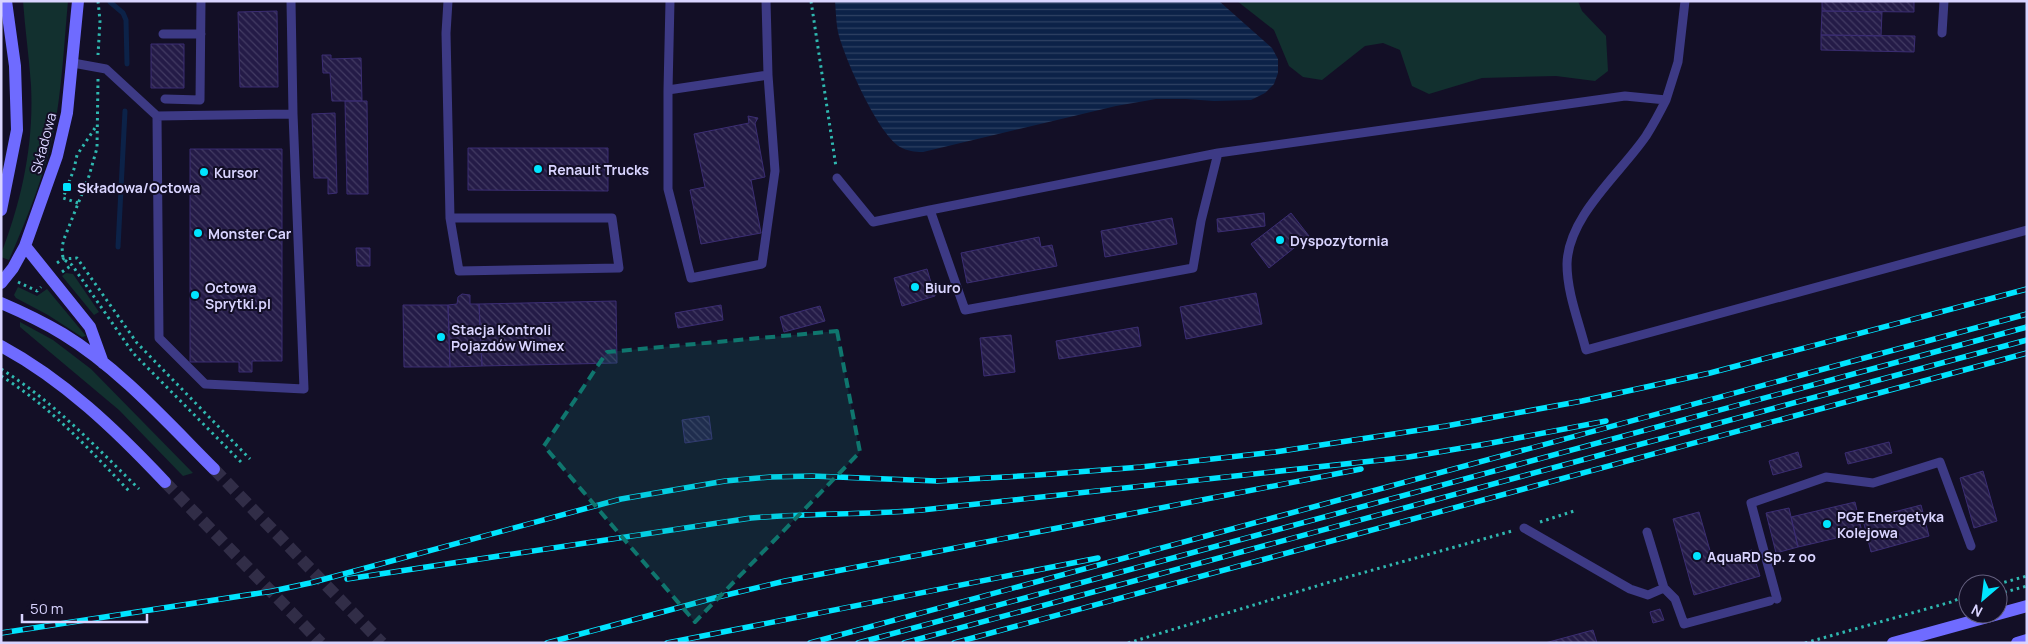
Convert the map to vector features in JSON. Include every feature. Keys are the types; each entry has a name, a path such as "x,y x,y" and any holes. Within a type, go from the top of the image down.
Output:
{"main road":[{"name":"Składowa","path":"2,203 17,130 15,66 6,1"},
{"name":"Składowa","path":"1,282 13,268 25,246 57,156 67,113 78,1"},
{"path":"25,246 90,327 103,364"},
{"path":"1,303 64,335 103,364 152,408 214,469"},
{"path":"1,346 55,380 136,451 165,482"},
{"path":"1893,643 2027,606"},
{"path":"2017,643 2027,640"}],"lane":[{"path":"166,99 200,100 201,1"},
{"path":"158,116 159,338 206,384 304,389 293,114 292,1"},
{"path":"448,1 446,33 450,218 459,271 619,268 612,218 450,218"},
{"path":"670,1 668,189 691,278 762,264 775,171 768,75 766,1"},
{"path":"1685,1 1678,62 1666,100 1645,137 1582,218 1570,241 1568,280 1586,350 2027,230"},
{"path":"1942,33 1944,1"},
{"path":"163,34 200,34"},
{"path":"73,63 98,66 106,69 158,116 293,114"},
{"path":"668,90 768,75"},
{"path":"837,178 873,222 1218,153 1626,96 1666,100"},
{"path":"930,210 965,310 1194,268 1201,221 1218,153"},
{"path":"1647,532 1664,588 1675,600 1684,624 1773,600 1750,503 1826,477 1873,482 1940,462 1972,546"},
{"path":"1524,528 1630,589 1648,595 1664,588"}],"path":[{"path":"63,259 62,247 64,239 93,165 97,148 100,21 98,1"},
{"path":"811,1 837,178"},
{"path":"78,203 63,198 77,155 97,125"},
{"path":"63,259 78,258 137,343 250,459"},
{"path":"63,259 72,265 133,353 241,462"},
{"path":"1,369 50,404 81,431 139,489"},
{"path":"1,376 46,409 77,436 128,492"},
{"path":"1128,643 1330,582 1524,528 1577,510"},
{"path":"2008,581 2027,576"},
{"path":"2008,591 2027,586"},
{"path":"1806,643 1958,599"}],"highlighted area":[{"path":"837,331 860,452 695,622 544,446 607,352"}],"green space":[{"path":"23,1 68,1 63,66 54,130 35,196 9,260 1,257 1,254 21,192 31,129 31,85"},
{"path":"1237,1 1578,1 1582,11 1606,36 1608,71 1595,81 1556,76 1482,78 1429,94 1412,86 1400,50 1383,43 1365,46 1322,80 1303,77 1289,66 1274,30"},
{"path":"66,273 73,274 99,312 94,315 62,276"},
{"path":"18,287 37,296 47,289 86,336 82,337 48,315 16,298 14,295"},
{"path":"20,322 53,340 91,369 193,473 183,476 119,410 20,327"}],"water":[{"path":"835,1 1219,1 1272,48 1278,59 1278,73 1274,84 1265,93 1251,100 1156,99 1116,106 923,152 911,151 900,147 891,139 864,96 839,36"}],"building":[{"path":"1822,1 1914,1 1914,12 1822,11"},
{"path":"277,11 278,87 240,87 238,12"},
{"path":"1822,11 1882,12 1881,36 1821,35"},
{"path":"1821,35 1915,36 1914,52 1821,50"},
{"path":"151,44 184,44 184,88 151,88"},
{"path":"322,55 331,55 331,59 361,58 362,101 332,101 330,73 323,73"},
{"path":"345,101 367,101 368,194 347,194"},
{"path":"335,113 337,193 328,194 328,178 314,178 312,114"},
{"path":"748,116 758,118 755,123 765,177 751,180 761,233 701,244 690,190 705,187 694,134 749,123"},
{"name":"Renault Trucks","path":"468,148 608,148 608,191 468,190"},
{"path":"190,149 282,149 282,361 252,361 252,372 239,372 239,362 190,362"},
{"path":"1264,213 1265,226 1218,232 1217,219"},
{"name":"Dyspozytornia","path":"1291,213 1309,236 1269,268 1251,244"},
{"path":"1172,218 1177,244 1105,257 1101,231"},
{"path":"1039,237 1041,247 1052,245 1057,266 967,283 961,253"},
{"path":"356,248 370,248 370,266 357,266"},
{"name":"Biuro","path":"927,269 935,296 902,306 894,278"},
{"path":"1256,293 1262,324 1186,339 1180,307"},
{"path":"462,294 470,295 470,304 479,304 482,366 450,367 448,305 457,304 458,297"},
{"path":"616,301 617,363 482,366 479,304"},
{"path":"403,305 448,305 450,367 404,367"},
{"path":"721,305 723,320 678,328 675,313"},
{"path":"820,306 825,321 784,332 780,317"},
{"path":"1138,327 1141,346 1059,359 1056,341"},
{"path":"1011,335 1015,372 984,376 980,338"},
{"path":"709,416 712,439 685,443 682,420"},
{"path":"1889,442 1892,453 1848,464 1845,453"},
{"path":"1798,452 1802,467 1773,475 1769,461"},
{"path":"1983,471 1997,521 1974,528 1960,478"},
{"name":"PGE Energetyka Kolejowa","path":"1855,502 1862,532 1798,547 1791,517"},
{"path":"1921,505 1929,536 1871,552 1863,520"},
{"path":"1789,508 1798,547 1776,553 1766,513"},
{"name":"AquaRD Sp. z oo","path":"1699,512 1713,561 1752,550 1760,576 1694,595 1673,519"},
{"path":"1660,609 1664,620 1653,623 1650,612"},
{"path":"1593,630 1597,643 1545,643"}],"waterway":[{"path":"110,2 123,13 126,20 127,64"},
{"path":"118,247 125,111"}],"tunnel":[{"path":"214,469 382,643"},
{"path":"165,482 321,643"}],"railway":[{"path":"268,592 310,583 621,499 725,481 812,476 937,481 1038,475 1141,467 1275,452 1446,426 1582,401 1710,373 2027,289"},
{"path":"810,643 2027,314"},
{"path":"858,643 2027,327"},
{"path":"904,643 2027,340"},
{"path":"954,643 2027,353"},
{"path":"1481,445 1606,421"},
{"path":"347,579 751,518 922,510 1409,457 1486,444"},
{"path":"547,643 785,581 1361,469"},
{"path":"667,643 1098,558"},
{"path":"1,633 273,591"}],"place":[{"name":"Renault Trucks","path":"538,169"},
{"name":"Kursor","path":"204,172"},
{"name":"Składowa/Octowa","path":"67,187"},
{"name":"Monster Car","path":"198,233"},
{"name":"Dyspozytornia","path":"1280,240"},
{"name":"Biuro","path":"915,287"},
{"name":"Octowa Sprytki.pl","path":"195,295"},
{"name":"Stacja Kontroli Pojazdów Wimex","path":"441,337"},
{"name":"PGE Energetyka Kolejowa","path":"1827,524"},
{"name":"AquaRD Sp. z oo","path":"1697,556"}]}
